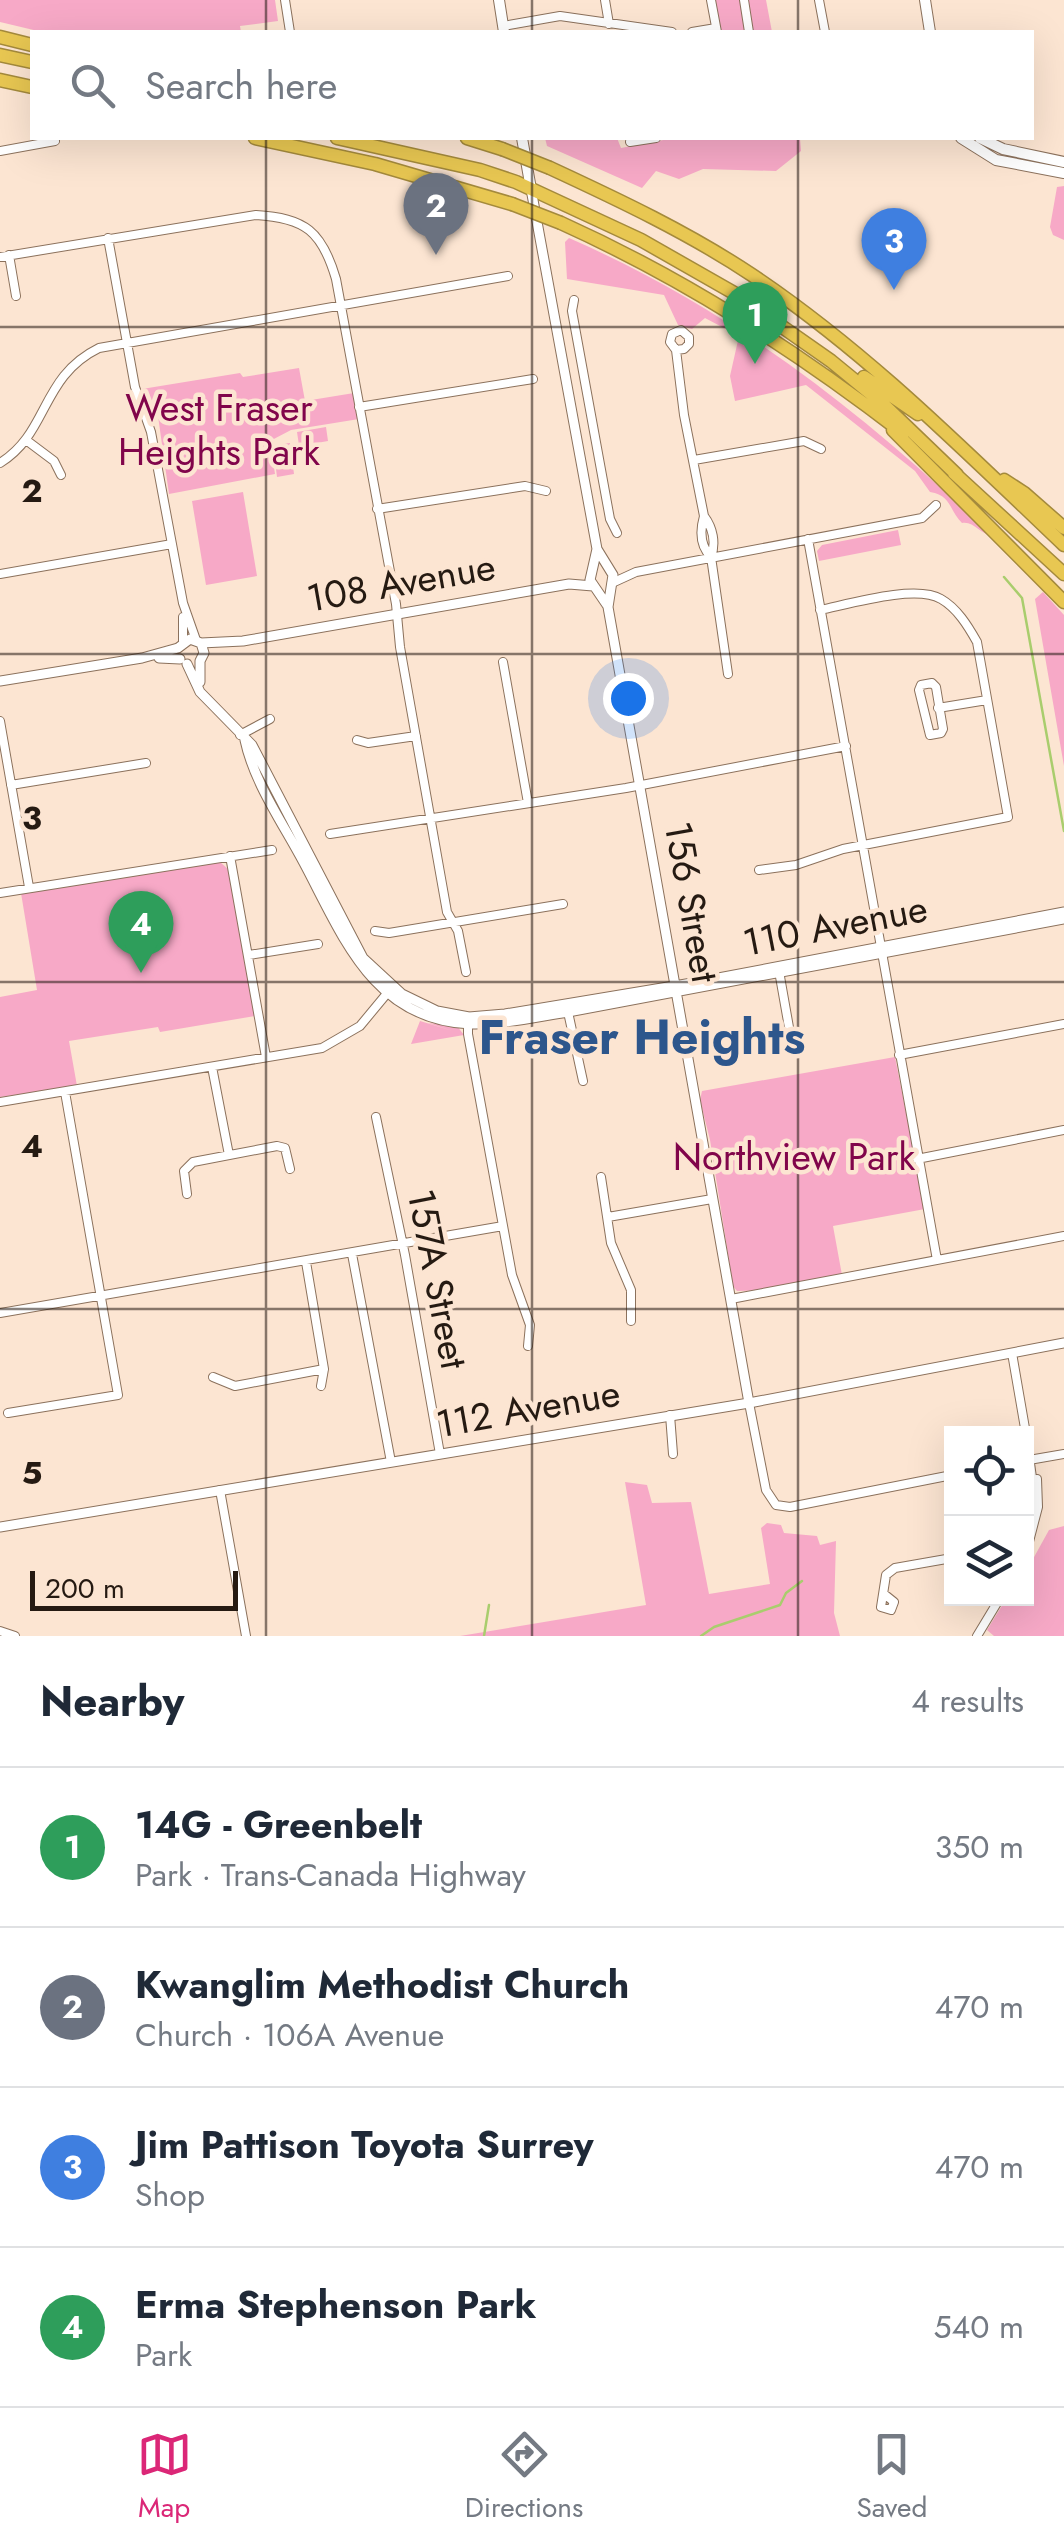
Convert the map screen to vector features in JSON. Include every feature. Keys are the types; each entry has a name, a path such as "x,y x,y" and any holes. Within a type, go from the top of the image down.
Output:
{"highway":[{"path":"0,36 30,44"},
{"path":"0,55 30,62"},
{"path":"0,84 30,88"},
{"path":"264,140 375,164 512,204 635,257 726,307 958,475"},
{"path":"347,140 446,160 530,185 645,232 781,315 886,395 942,428"},
{"path":"388,140 482,162 641,240 776,321 881,402 1064,574"},
{"path":"473,140 550,168 656,218 749,273 845,343 942,428 1064,545"},
{"path":"874,411 1064,602"},
{"path":"983,466 1024,493 1064,528"}],"main road":[{"path":"499,0 503,29"},
{"path":"925,0 930,30"},
{"path":"522,140 530,185"},
{"path":"964,140 996,160 1064,173"},
{"path":"984,140 1003,149 1064,162"}],"street":[{"path":"286,0 290,30"},
{"path":"605,0 609,24"},
{"path":"711,0 716,30"},
{"path":"744,0 750,30"},
{"path":"819,0 825,30"},
{"path":"503,29 560,16 656,30"},
{"path":"630,142 643,140"},
{"path":"0,150 55,141"},
{"path":"530,185 597,549 609,569 636,572"},
{"path":"16,296 5,256 256,215 284,217 321,239 330,257 340,304 430,818 451,922 458,931 466,972"},
{"path":"108,238 135,388 151,432 183,602 198,641 200,683 206,698"},
{"path":"0,464 26,440 68,368 99,348 508,276"},
{"path":"574,300 572,311 610,519 616,533"},
{"path":"676,350 704,516 704,546 711,558 728,674"},
{"path":"358,407 533,379"},
{"path":"26,440 54,462 61,474"},
{"path":"694,460 804,441 821,448"},
{"path":"377,509 525,486 546,491"},
{"path":"611,584 636,572 922,518 936,505"},
{"path":"808,539 937,1260"},
{"path":"0,574 172,544"},
{"path":"592,572 597,549"},
{"name":"108 Avenue","path":"182,653 198,641 244,641 569,584 602,566 609,569"},
{"name":"156 Street","path":"609,569 608,607 766,1490 772,1502 790,1506 944,1477"},
{"name":"156 Street","path":"592,572 596,588 608,607"},
{"name":"108 Avenue","path":"569,584 596,588 611,584"},
{"path":"759,870 802,864 862,845 1011,819 977,642 966,621 940,598 916,593 820,610"},
{"path":"0,1102 322,1048 360,1026 390,990 366,973 350,949 258,776 242,738 198,689 182,653 183,602"},
{"name":"108 Avenue","path":"182,653 201,658 244,641"},
{"path":"0,681 182,653"},
{"path":"502,662 528,803"},
{"path":"921,686 936,686 938,708 942,733 930,735 921,686"},
{"path":"938,708 987,700"},
{"path":"242,738 270,719"},
{"path":"0,720 29,887"},
{"path":"357,740 368,744 416,736"},
{"path":"330,834 640,786 846,746"},
{"path":"11,784 146,763"},
{"path":"0,893 272,850"},
{"path":"230,856 266,1057"},
{"path":"375,930 389,933 563,904"},
{"name":"110 Avenue","path":"881,951 1064,912"},
{"name":"110 Avenue","path":"390,990 422,1013 499,1022 1064,920"},
{"path":"249,955 318,944"},
{"path":"779,970 790,1032"},
{"name":"110 Avenue","path":"469,1020 677,990"},
{"path":"583,1081 568,1012 611,997"},
{"path":"469,1020 512,1275 530,1325 528,1346"},
{"path":"899,1055 1064,1024"},
{"path":"212,1067 229,1155"},
{"path":"8,1413 118,1396 65,1092"},
{"name":"157A Street","path":"376,1117 440,1454"},
{"path":"917,1159 1064,1130"},
{"path":"187,1194 184,1172 188,1165 229,1155 276,1146 285,1148 290,1169"},
{"path":"601,1177 613,1250 631,1290 630,1321"},
{"path":"608,1216 712,1199"},
{"path":"0,1313 503,1226"},
{"path":"731,1299 1064,1236"},
{"path":"352,1254 391,1462"},
{"path":"306,1262 324,1369 321,1386"},
{"name":"112 Avenue","path":"0,1527 750,1403 1064,1343"},
{"path":"1012,1353 1025,1426"},
{"path":"213,1377 236,1386 324,1369"},
{"path":"670,1415 673,1454"},
{"path":"1034,1462 1064,1454"},
{"path":"1034,1470 1038,1507 1034,1522"},
{"path":"220,1490 246,1636"},
{"path":"884,1594 886,1576 895,1568 944,1559"},
{"path":"977,1636 995,1606"},
{"path":"0,1631 15,1636"}],"green space":[{"path":"0,0 275,0 278,21 240,26 241,30 34,30 0,22"},
{"path":"715,0 766,0 772,30 721,30"},
{"path":"546,140 618,140 621,148 663,140 800,140 801,151 776,171 703,169 679,179 656,171 642,188 547,146"},
{"path":"1064,186 1064,240 1053,235 1050,227 1057,187"},
{"path":"569,238 686,297 794,368 896,448 992,536 962,523 946,500 930,492 915,471 806,385 735,401 730,376 739,336 705,318 692,329 678,325 664,295 567,279 565,242"},
{"name":"West Fraser Heights Park","path":"299,368 305,401 354,393 359,419 291,430 270,441 275,474 169,494 158,416 142,389"},
{"path":"326,427 328,441 311,444 311,450 300,452 297,432"},
{"path":"290,443 294,474 277,477 273,445"},
{"path":"243,492 257,576 206,585 192,501"},
{"path":"898,530 901,545 819,561 817,551 822,545"},
{"path":"1043,592 1064,615 1064,766 1035,599"},
{"path":"220,862 229,870 255,1016 160,1032 158,1027 69,1041 77,1086 0,1097 0,997 37,990 21,893"},
{"path":"420,1021 453,1031 428,1023 457,1026 464,1035 411,1044"},
{"name":"Northview Park","path":"895,1057 925,1209 833,1226 842,1275 769,1290 737,1291 700,1100 702,1091"},
{"path":"625,1482 647,1485 652,1503 691,1502 709,1594 770,1584 761,1528 767,1523 781,1525 784,1533 817,1536 820,1545 836,1541 834,1613 840,1636 460,1636 646,1605"},
{"path":"1064,1526 1064,1636 994,1636 987,1630 1002,1606 1034,1606 1034,1557 1049,1530"}],"waterway":[{"path":"1004,577 1022,598 1064,831"},
{"path":"701,1636 714,1627 780,1605 786,1593 802,1581"},
{"path":"484,1636 489,1605"}],"place":[{"name":"Kwanglim Methodist Church","path":"436,255"},
{"name":"Jim Pattison Toyota Surrey","path":"894,290"},
{"name":"14G - Greenbelt","path":"755,364"},
{"name":"Erma Stephenson Park","path":"141,973"}],"district":[{"name":"Fraser Heights","path":"642,1037"}]}
